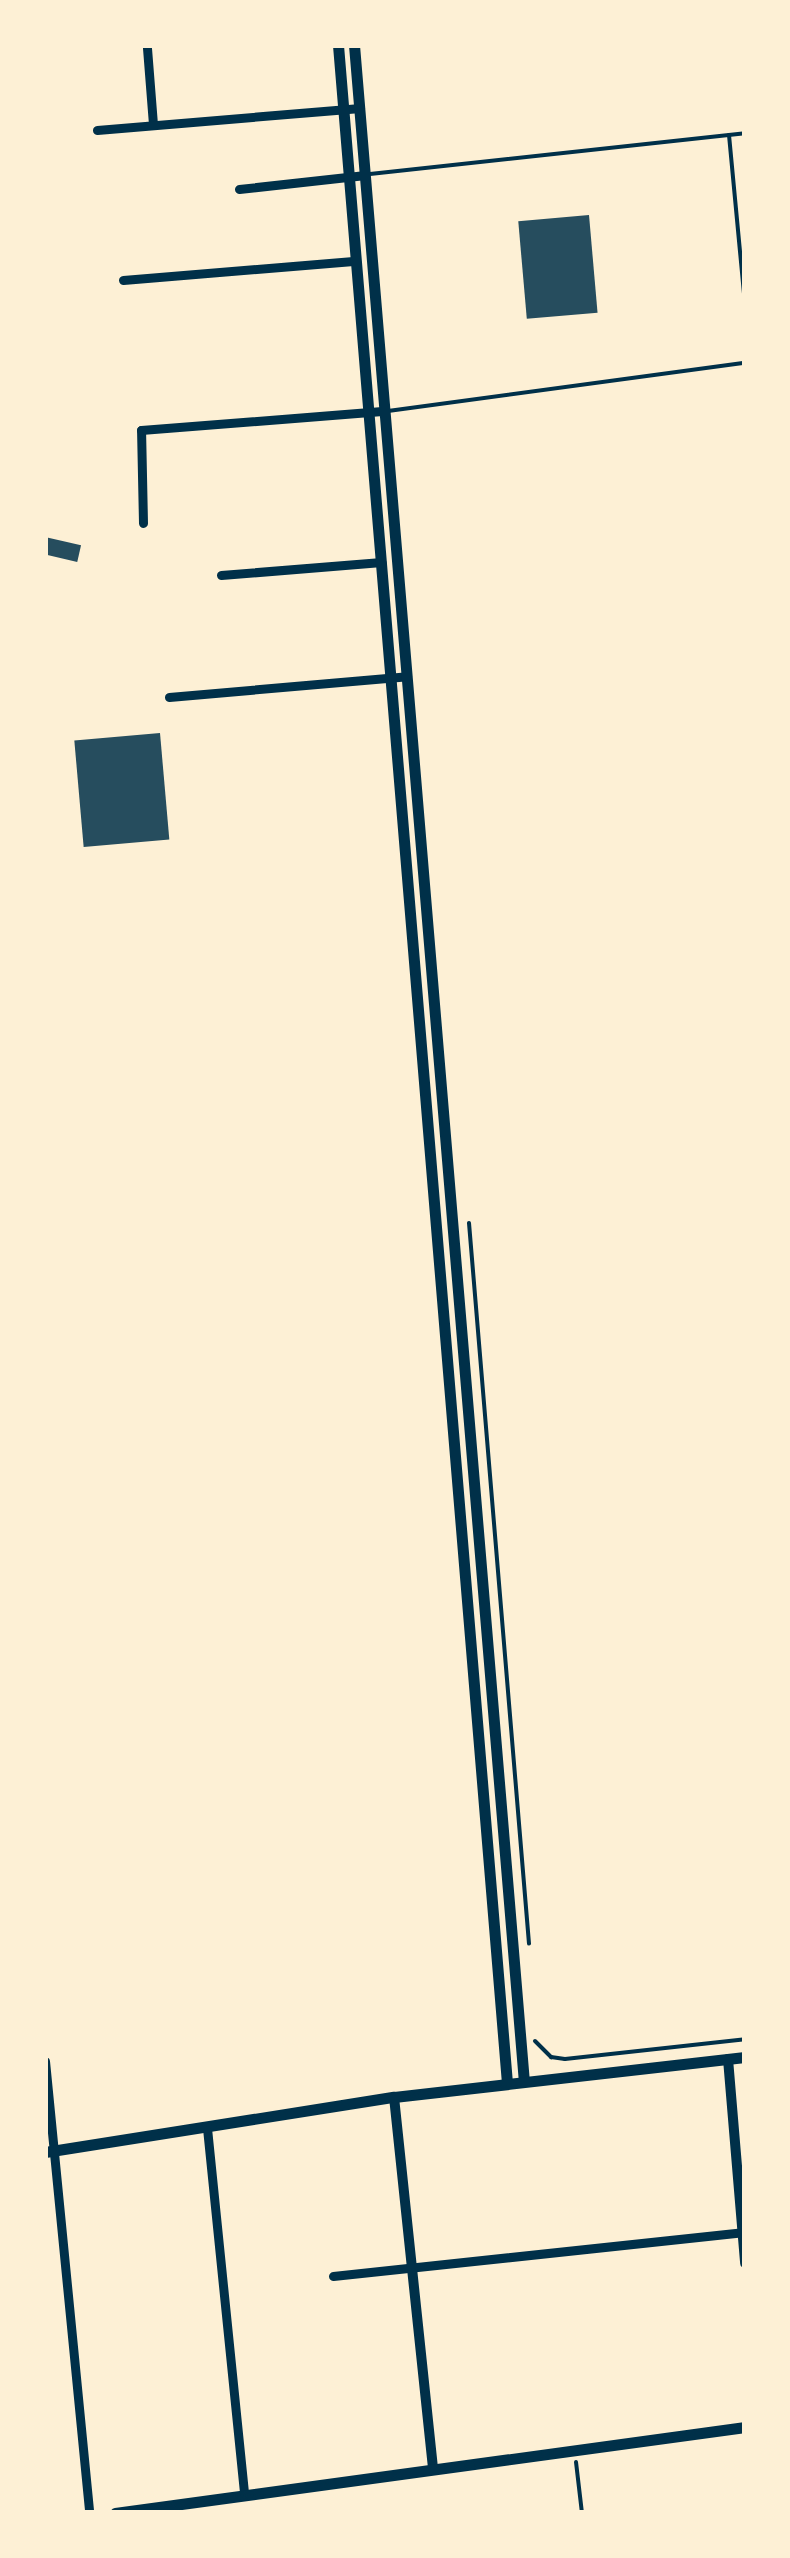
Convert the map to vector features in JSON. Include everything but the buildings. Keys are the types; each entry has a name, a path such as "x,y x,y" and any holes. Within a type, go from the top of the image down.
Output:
{"main road":[{"path":"338,45 508,2084"},
{"path":"354,45 524,2081"},
{"path":"49,2151 394,2097 745,2057"},
{"path":"115,2513 433,2466 745,2427"}],"street":[{"path":"147,48 154,126"},
{"path":"97,130 360,108"},
{"path":"239,190 365,175"},
{"path":"122,280 356,261"},
{"path":"143,523 141,430 385,411"},
{"path":"221,575 381,562"},
{"path":"169,697 407,676"},
{"path":"728,2059 745,2263"},
{"path":"45,2061 49,2151 90,2513"},
{"path":"394,2097 433,2466"},
{"path":"207,2128 244,2492"},
{"path":"333,2276 744,2232"}],"lane":[{"path":"365,175 745,133"},
{"path":"729,135 745,302"},
{"path":"385,411 745,363"}],"path":[{"path":"450,1199 471,1225 532,1938 524,1952"},
{"path":"532,2036 551,2057 565,2058 745,2039"},
{"path":"576,2462 582,2513"}]}
